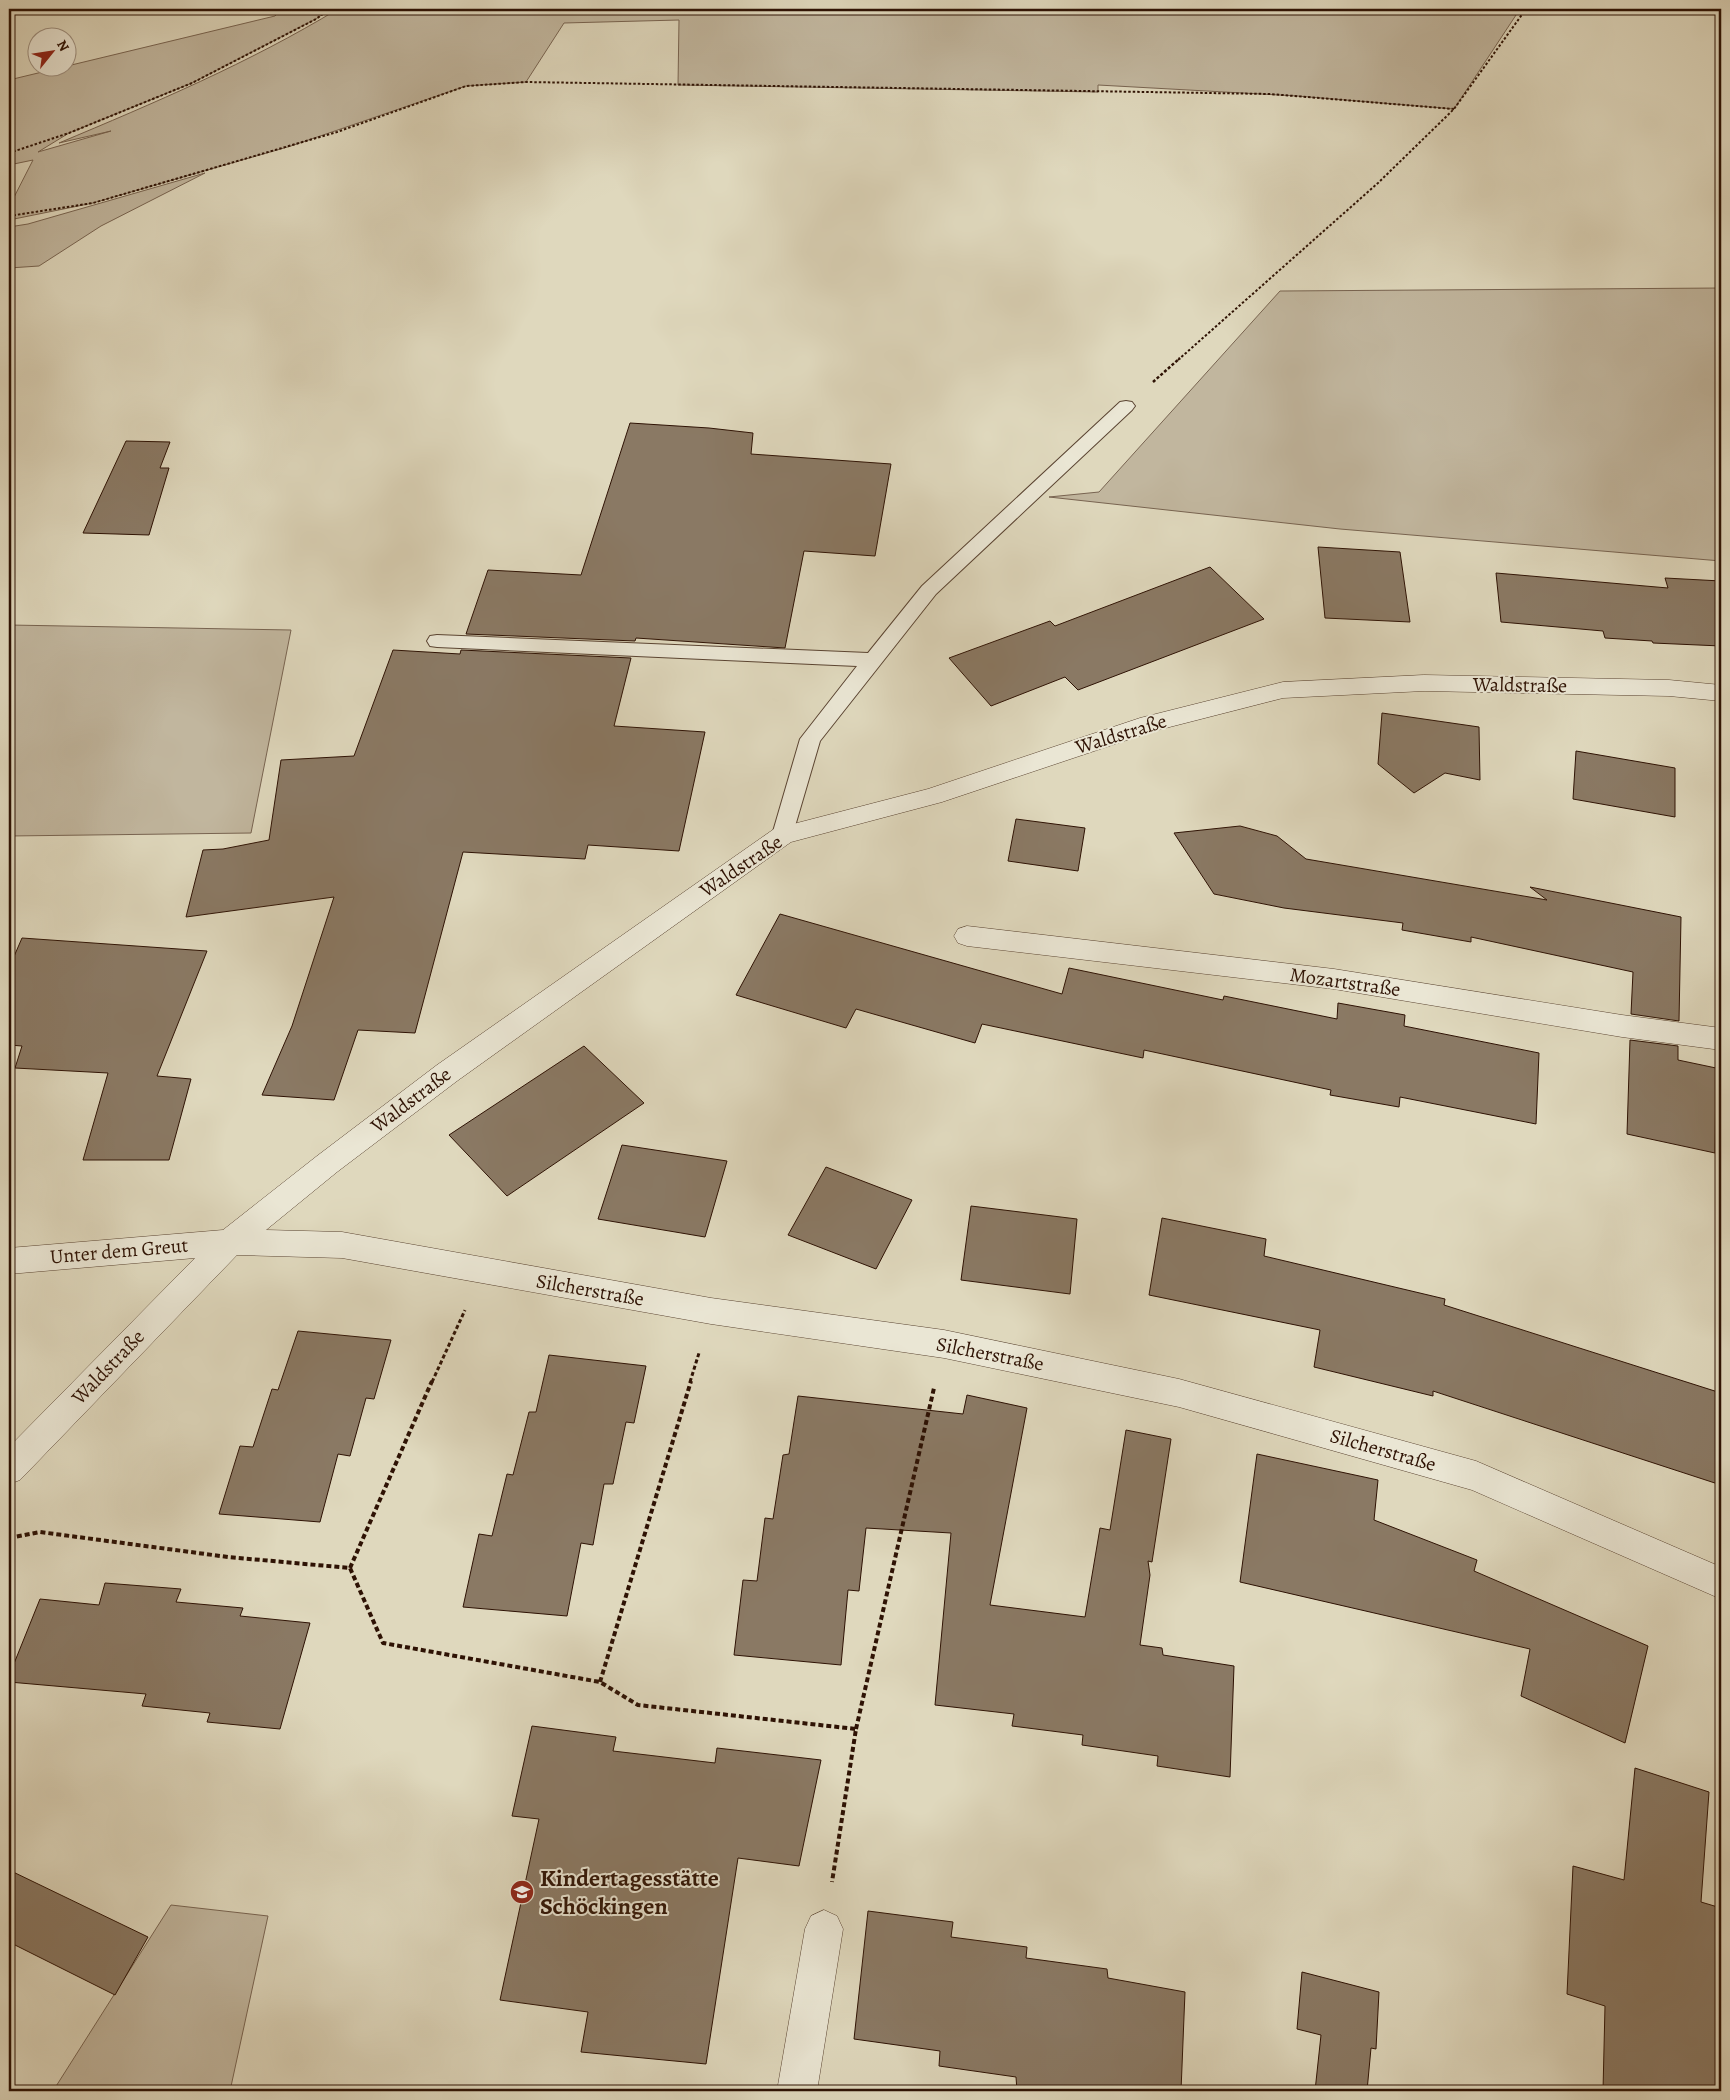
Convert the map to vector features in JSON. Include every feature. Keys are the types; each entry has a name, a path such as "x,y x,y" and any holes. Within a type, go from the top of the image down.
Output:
{"street":[{"name":"Waldstraße","path":"9,1469 230,1242 327,1164 447,1073 783,835 933,796 1148,724 1282,690 1424,683 1670,688 1721,693"},
{"name":"Mozartstraße","path":"967,936 1334,980 1622,1026 1721,1039"},
{"name":"Unter dem Greut","path":"9,1261 230,1242"},
{"name":"Silcherstraße","path":"230,1242 342,1246 711,1311 944,1344 1179,1393 1476,1476 1721,1583"},
{"path":"797,2091 824,1929"}],"lane":[{"path":"783,835 810,739 872,660 929,590 1126,406"},
{"path":"437,641 872,660"}],"path":[{"path":"9,153 69,133 192,83 316,19 330,9"},
{"path":"1126,406 1378,183 1454,109 1526,9"},
{"path":"9,216 102,200 337,132 466,86 534,82 1270,94 1454,109"},
{"path":"483,1271 405,1440 350,1568 383,1643 600,1682 638,1705 856,1730"},
{"path":"600,1682 711,1311"},
{"path":"824,1929 856,1730 944,1344"},
{"path":"9,1538 40,1532 228,1556 350,1568"}],"shaded area":[{"path":"281,9 330,9 316,19 192,83 69,133 38,152 111,131 59,143 236,65 338,9 1520,9 1454,109 1297,96 1098,85 1098,92 678,85 679,20 564,23 526,82 466,86 291,146 93,203 9,220 9,207 33,160 9,165 9,80 28,75 28,78 78,78 78,63 275,16"},
{"path":"205,173 101,226 39,266 9,268 9,227 28,224"},
{"path":"1721,288 1721,561 1340,529 1049,497 1099,492 1280,291"},
{"path":"9,625 291,630 251,833 9,836"},
{"path":"171,1905 268,1916 230,2091 53,2091"}],"building":[{"path":"630,423 753,433 751,454 891,464 875,556 804,551 785,648 636,638 635,641 466,634 488,570 581,575"},
{"path":"126,441 170,442 160,468 169,468 149,535 83,533"},
{"path":"1318,547 1400,552 1410,622 1325,618"},
{"path":"1210,567 1264,619 1078,690 1065,677 991,706 949,658 1050,621 1055,626"},
{"path":"1496,573 1668,588 1665,578 1721,581 1721,646 1653,643 1652,641 1605,638 1603,631 1501,622"},
{"path":"393,650 460,654 461,650 631,658 614,726 705,732 679,851 588,845 585,859 463,852 415,1033 358,1030 334,1100 262,1095 292,1026 334,897 186,917 203,850 223,849 269,840 281,760 354,756"},
{"path":"1382,713 1479,727 1480,780 1445,773 1414,793 1378,764"},
{"path":"1576,751 1675,768 1675,817 1573,799"},
{"path":"1016,819 1085,828 1078,871 1008,861"},
{"path":"1240,826 1277,836 1306,859 1547,900 1530,887 1681,917 1679,1021 1631,1014 1633,972 1471,937 1471,942 1402,930 1403,923 1284,908 1214,894 1174,833"},
{"path":"780,914 1062,994 1069,968 1223,1000 1224,996 1337,1019 1338,1003 1405,1015 1404,1026 1539,1053 1536,1124 1400,1097 1399,1107 1330,1095 1331,1090 1144,1050 1143,1058 982,1024 975,1043 856,1009 846,1028 736,995"},
{"path":"22,938 207,951 157,1076 191,1079 169,1160 83,1160 108,1073 15,1068 22,1046 9,1045 9,968"},
{"path":"1630,1040 1678,1046 1678,1060 1716,1068 1715,1153 1627,1134"},
{"path":"584,1046 644,1103 507,1196 449,1135"},
{"path":"622,1145 727,1161 705,1237 598,1219"},
{"path":"826,1167 912,1200 876,1269 788,1235"},
{"path":"971,1206 1077,1219 1070,1294 961,1280"},
{"path":"1162,1218 1266,1239 1264,1256 1445,1299 1444,1305 1721,1393 1721,1485 1433,1391 1433,1396 1314,1367 1320,1330 1149,1295"},
{"path":"298,1331 391,1340 374,1399 366,1398 350,1456 338,1454 320,1522 219,1514 240,1446 253,1447 272,1389 278,1390"},
{"path":"549,1355 646,1366 634,1423 626,1422 613,1484 604,1484 593,1545 581,1543 567,1616 463,1607 479,1534 492,1536 507,1474 513,1475 529,1412 536,1412"},
{"path":"967,1395 1027,1408 990,1605 1085,1617 1100,1528 1110,1530 1126,1430 1171,1439 1152,1562 1148,1561 1150,1575 1140,1645 1162,1648 1163,1655 1234,1666 1230,1777 1157,1766 1158,1756 1082,1745 1083,1735 1012,1726 1014,1714 935,1705 951,1533 866,1528 859,1591 848,1590 841,1665 734,1655 743,1580 757,1581 765,1518 773,1519 783,1455 789,1454 798,1396 963,1414"},
{"path":"1257,1454 1378,1480 1374,1520 1477,1560 1474,1571 1648,1646 1625,1743 1521,1696 1530,1649 1240,1582"},
{"path":"105,1583 181,1589 176,1602 243,1608 240,1616 310,1623 280,1729 207,1722 210,1713 142,1706 146,1694 9,1682 9,1676 40,1599 99,1605"},
{"name":"Kindertagesstätte Schöckingen","path":"532,1726 616,1737 613,1751 715,1763 717,1748 821,1760 799,1866 738,1858 706,2064 581,2052 588,2012 500,2000 539,1819 512,1816"},
{"path":"1635,1768 1709,1792 1701,1902 1721,1908 1721,2091 1603,2091 1605,2006 1567,1994 1573,1866 1624,1880"},
{"path":"9,1870 148,1937 115,1995 9,1942"},
{"path":"868,1911 953,1922 951,1937 1027,1947 1026,1958 1107,1969 1108,1978 1185,1992 1181,2091 1017,2091 1016,2077 939,2066 940,2051 854,2039"},
{"path":"1302,1972 1379,1992 1376,2049 1371,2048 1367,2091 1315,2091 1321,2035 1297,2029"}],"place":[{"name":"Kindertagesstätte Schöckingen","path":"522,1892"}]}
